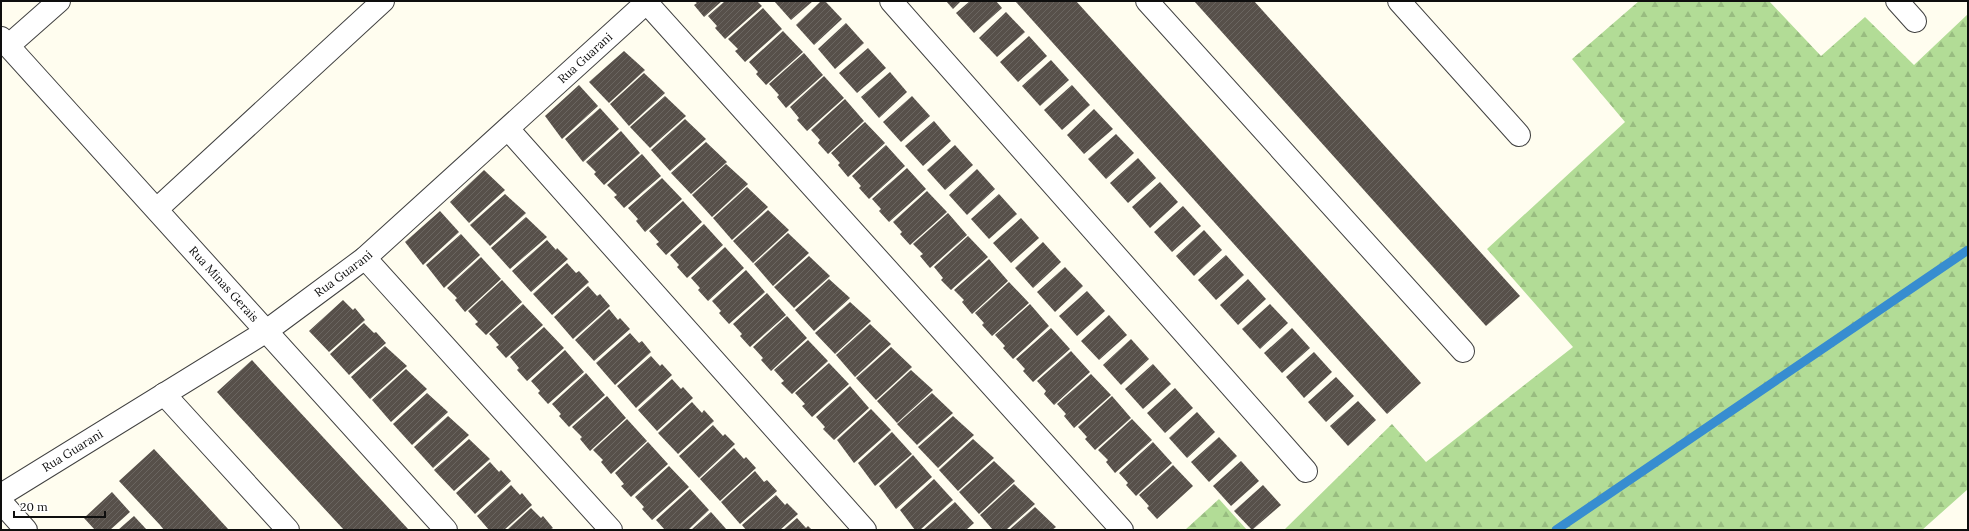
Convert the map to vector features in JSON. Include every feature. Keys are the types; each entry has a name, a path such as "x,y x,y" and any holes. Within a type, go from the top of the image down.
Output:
{"street":[{"path":"5,42 59,1"},
{"path":"157,209 383,1"},
{"path":"891,1 1306,472"},
{"path":"1147,1 1463,351"},
{"path":"1399,1 1519,135"},
{"path":"1897,1 1915,21"},
{"path":"647,2 1122,530"},
{"name":"Rua Guarani","path":"1,495 265,332 365,258 647,2"},
{"name":"Rua Minas Gerais","path":"5,42 157,209 265,332 446,530"},
{"path":"508,129 865,530"},
{"path":"365,258 611,530"},
{"path":"164,394 288,530"},
{"path":"1,502 26,530"}],"green space":[{"path":"1639,1 1769,1 1821,56 1865,17 1914,65 1968,14 1968,489 1922,530 1284,530 1392,424 1426,462 1573,347 1487,249 1625,122 1572,59"},
{"path":"1219,499 1247,530 1185,530"}],"building":[{"path":"694,1 722,1 704,17 694,5 697,3"},
{"path":"725,1 757,1 762,6 725,39 715,28 717,26 708,16"},
{"path":"774,1 813,1 791,20"},
{"path":"821,1 825,1 842,19 814,45 796,25"},
{"path":"946,1 961,1 953,9"},
{"path":"970,1 996,1 1002,8 974,33 956,13"},
{"path":"1015,1 1076,1 1421,383 1387,414"},
{"path":"1194,1 1254,1 1520,296 1486,326"},
{"path":"763,8 782,29 745,62 735,51 738,49 728,39"},
{"path":"1006,12 1025,32 997,57 979,38"},
{"path":"846,23 864,43 835,69 818,49"},
{"path":"783,31 803,52 766,85 756,74 758,72 749,62"},
{"path":"1029,36 1047,56 1018,82 1000,62"},
{"path":"868,48 886,68 857,93 839,73"},
{"path":"624,51 645,70 609,103 589,82"},
{"path":"804,53 823,75 786,108 777,97 779,95 769,84"},
{"path":"1051,60 1069,80 1040,106 1022,86"},
{"path":"890,72 907,92 879,118 861,97"},
{"path":"644,73 665,93 629,126 610,104"},
{"path":"824,76 844,98 807,131 797,120 799,118 790,107"},
{"path":"579,85 598,106 562,139 545,116"},
{"path":"1072,85 1090,105 1062,130 1044,110"},
{"path":"665,96 686,116 650,148 630,127"},
{"path":"912,96 930,116 901,142 883,122"},
{"path":"845,99 864,121 828,154 818,143 820,140 811,130"},
{"path":"600,108 619,129 583,162 565,139"},
{"path":"1094,109 1113,129 1084,154 1067,135"},
{"path":"685,119 706,139 670,171 651,150"},
{"path":"934,121 951,141 923,166 905,146"},
{"path":"865,122 885,143 848,177 838,165 840,163 831,153"},
{"path":"621,131 640,153 604,185 594,174 596,172 586,162"},
{"path":"1116,134 1134,153 1106,179 1088,159"},
{"path":"706,142 727,162 691,194 671,173"},
{"path":"886,145 905,166 869,199 859,188 861,186 852,176"},
{"path":"955,145 973,165 945,190 927,170"},
{"path":"642,154 661,176 624,208 614,197 617,195 607,185"},
{"path":"1138,158 1156,178 1128,203 1110,183"},
{"path":"726,164 748,184 712,217 692,195"},
{"path":"907,168 926,189 889,222 879,211 881,209 872,199"},
{"path":"977,169 995,189 967,215 949,195"},
{"path":"484,170 505,190 469,223 450,202"},
{"path":"662,178 682,199 645,232 636,221 638,219 628,208"},
{"path":"1160,182 1178,202 1150,228 1132,207"},
{"path":"747,187 768,207 732,240 713,218"},
{"path":"927,191 947,212 910,245 900,234 902,232 893,222"},
{"path":"505,194 526,213 490,246 470,225"},
{"path":"999,194 1017,214 989,239 971,219"},
{"path":"683,201 702,222 666,255 656,244 659,242 649,231"},
{"path":"1183,206 1201,226 1172,252 1154,232"},
{"path":"768,210 789,230 753,263 733,241"},
{"path":"440,211 459,232 423,265 405,242"},
{"path":"948,213 967,235 930,268 920,256 923,254 913,244"},
{"path":"526,217 547,237 510,269 491,248"},
{"path":"1021,218 1039,238 1011,263 993,243"},
{"path":"704,224 723,245 687,278 677,267 679,265 670,255"},
{"path":"1204,230 1222,250 1194,276 1176,256"},
{"path":"788,233 809,253 773,286 754,264"},
{"path":"461,234 480,255 444,288 426,265"},
{"path":"968,236 988,257 951,290 941,280 943,278 934,267"},
{"path":"547,240 556,250 557,248 568,259 531,292 512,271"},
{"path":"1043,242 1061,262 1033,288 1015,268"},
{"path":"725,247 744,268 708,301 698,290 700,288 691,278"},
{"path":"1226,255 1244,275 1216,300 1198,280"},
{"path":"809,256 830,276 794,308 774,287"},
{"path":"481,257 501,279 465,312 455,300 457,298 447,288"},
{"path":"989,259 1008,281 972,314 962,302 964,300 954,290"},
{"path":"567,263 576,273 579,271 589,282 552,315 533,294"},
{"path":"1065,267 1083,286 1055,312 1037,292"},
{"path":"746,270 765,292 729,324 719,313 721,311 712,301"},
{"path":"829,279 850,298 814,331 795,310"},
{"path":"1248,279 1266,299 1238,325 1220,305"},
{"path":"502,280 522,302 486,335 475,324 478,322 468,311"},
{"path":"1009,282 1029,303 992,336 982,325 984,323 975,313"},
{"path":"588,286 597,296 600,294 610,306 573,339 554,317"},
{"path":"1087,291 1105,311 1077,336 1059,316"},
{"path":"767,293 786,315 750,347 740,336 742,334 733,324"},
{"path":"343,300 353,310 355,308 365,320 329,352 309,331"},
{"path":"850,302 871,321 835,354 815,333"},
{"path":"523,304 543,325 506,358 496,347 499,345 489,334"},
{"path":"1030,304 1049,326 1013,359 1003,348 1005,346 995,335"},
{"path":"1270,304 1288,323 1260,349 1242,329"},
{"path":"609,309 618,320 620,318 630,329 594,361 575,340"},
{"path":"1109,315 1127,335 1099,360 1081,341"},
{"path":"787,316 807,338 771,371 761,360 763,358 753,347"},
{"path":"364,323 374,333 376,332 386,343 349,375 330,354"},
{"path":"870,324 891,344 855,377 836,355"},
{"path":"544,327 564,348 527,381 517,370 519,368 510,357"},
{"path":"1051,328 1070,349 1033,382 1023,371 1025,369 1016,359"},
{"path":"1292,328 1310,348 1282,373 1264,353"},
{"path":"630,333 639,343 642,341 651,352 615,385 596,363"},
{"path":"1131,339 1149,359 1121,385 1103,365"},
{"path":"808,340 828,361 792,394 781,383 784,381 774,370"},
{"path":"385,346 407,366 370,399 351,377"},
{"path":"891,347 912,367 876,400 856,378"},
{"path":"565,350 584,372 548,404 538,393 540,391 531,381"},
{"path":"1071,351 1090,372 1054,405 1044,394 1046,391 1037,381"},
{"path":"1314,352 1332,372 1304,398 1286,377"},
{"path":"651,356 660,366 662,364 672,375 636,408 617,386"},
{"path":"252,360 409,530 344,530 217,392"},
{"path":"829,363 849,384 812,417 802,406 805,404 795,393"},
{"path":"1153,364 1171,384 1143,409 1125,389"},
{"path":"406,369 427,389 391,422 372,400"},
{"path":"911,370 933,390 897,423 877,401"},
{"path":"586,373 605,395 569,427 559,416 561,414 552,404"},
{"path":"1091,374 1111,395 1074,428 1064,416 1066,414 1057,404"},
{"path":"1336,377 1354,396 1326,422 1308,402"},
{"path":"672,379 681,389 683,387 693,398 657,431 638,410"},
{"path":"850,386 869,408 834,440 823,429 825,427 816,417"},
{"path":"1175,388 1193,408 1165,433 1147,413"},
{"path":"427,393 448,412 412,445 393,424"},
{"path":"932,393 953,413 917,445 897,424"},
{"path":"607,396 626,418 590,451 580,439 582,437 572,427"},
{"path":"1112,396 1131,418 1095,450 1085,439 1087,437 1078,427"},
{"path":"1358,401 1376,420 1348,446 1330,426"},
{"path":"692,402 702,413 704,410 714,421 678,454 658,433"},
{"path":"871,409 891,430 854,463 837,440"},
{"path":"1197,412 1215,432 1187,458 1169,438"},
{"path":"448,416 469,435 433,468 414,447"},
{"path":"953,416 974,435 938,468 918,447"},
{"path":"627,419 647,441 611,474 601,462 603,460 593,450"},
{"path":"1132,419 1152,440 1115,473 1106,462 1108,460 1098,450"},
{"path":"713,425 723,436 725,434 735,444 699,478 679,456"},
{"path":"892,432 912,454 875,486 858,463"},
{"path":"1219,437 1237,456 1209,482 1191,462"},
{"path":"469,439 490,459 454,491 434,470"},
{"path":"973,439 994,458 958,491 939,470"},
{"path":"648,442 668,464 631,497 621,486 624,484 615,473"},
{"path":"1153,442 1172,463 1136,496 1126,485 1128,483 1119,473"},
{"path":"734,448 744,459 746,457 756,468 720,501 700,479"},
{"path":"154,449 229,530 164,530 119,481"},
{"path":"913,455 932,477 896,509 879,486"},
{"path":"994,461 1015,481 979,514 959,492"},
{"path":"1241,461 1259,481 1231,506 1213,486"},
{"path":"490,462 499,472 501,470 511,481 475,514 456,493"},
{"path":"1173,465 1193,486 1157,519 1147,508 1149,506 1139,495"},
{"path":"669,466 689,487 652,520 642,509 644,507 635,497"},
{"path":"755,471 764,482 767,480 777,491 740,524 721,502"},
{"path":"934,479 953,500 920,530 915,530 900,510"},
{"path":"1014,484 1035,504 1006,530 993,530 980,515"},
{"path":"511,485 520,495 522,493 532,505 504,530 489,530 477,516"},
{"path":"1263,485 1281,505 1252,530 1234,511"},
{"path":"690,489 709,510 688,530 665,530 656,520"},
{"path":"112,492 130,512 110,530 95,530 84,518"},
{"path":"776,495 785,505 787,503 798,514 780,530 746,530 742,525"},
{"path":"955,502 974,523 966,530 923,530"},
{"path":"1035,507 1056,527 1052,530 1009,530"},
{"path":"531,508 541,518 543,516 553,528 550,530 507,530"},
{"path":"711,512 727,530 691,530"},
{"path":"134,516 147,530 118,530"},
{"path":"797,518 806,528 808,526 812,530 783,530"}],"waterway":[{"path":"1556,530 1968,250"}]}
